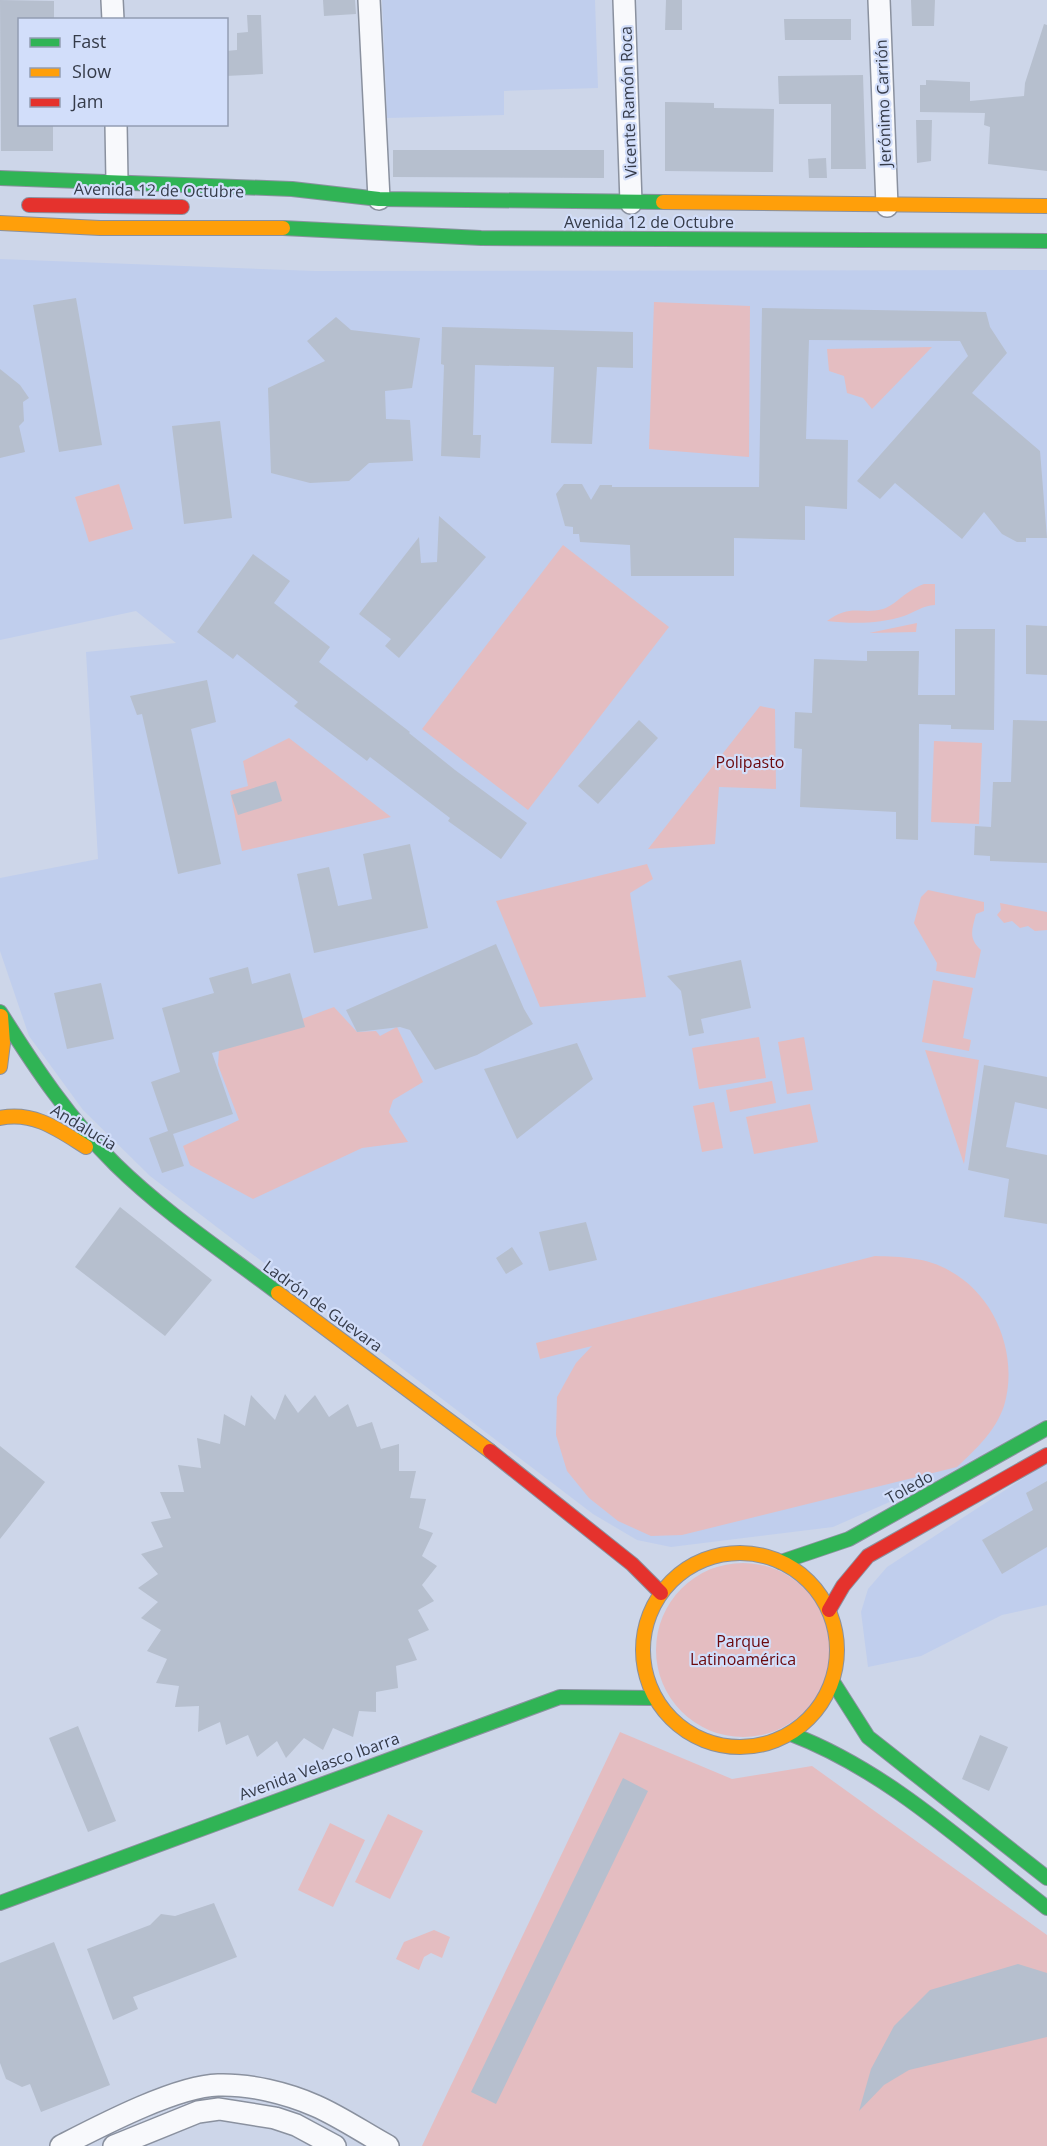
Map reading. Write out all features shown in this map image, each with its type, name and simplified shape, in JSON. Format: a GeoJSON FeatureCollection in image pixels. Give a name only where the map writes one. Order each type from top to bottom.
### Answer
{"type":"FeatureCollection","features":[{"type":"Feature","properties":{"kind":"main road","name":"Avenida 12 de Octubre"},"geometry":{"type":"LineString","coordinates":[[0,178],[117,180],[292,189],[352,198],[627,214],[801,204],[1047,206]]}},
{"type":"Feature","properties":{"kind":"main road","name":"Avenida 12 de Octubre"},"geometry":{"type":"LineString","coordinates":[[0,191],[282,199],[311,206],[352,198]]}},
{"type":"Feature","properties":{"kind":"main road","name":"Avenida 12 de Octubre"},"geometry":{"type":"LineString","coordinates":[[11,204],[192,207]]}},
{"type":"Feature","properties":{"kind":"main road"},"geometry":{"type":"LineString","coordinates":[[758,228],[801,204]]}},
{"type":"Feature","properties":{"kind":"main road"},"geometry":{"type":"LineString","coordinates":[[566,238],[610,229],[627,214]]}},
{"type":"Feature","properties":{"kind":"main road","name":"Avenida 12 de Octubre"},"geometry":{"type":"LineString","coordinates":[[0,223],[100,228],[250,226],[481,238],[566,238],[758,228],[1047,241]]}},
{"type":"Feature","properties":{"kind":"main road","name":"Avenida 12 de Octubre"},"geometry":{"type":"LineString","coordinates":[[0,235],[208,234],[250,226]]}},
{"type":"Feature","properties":{"kind":"main road"},"geometry":{"type":"LineString","coordinates":[[0,1012],[3,1043],[0,1067]]}},
{"type":"Feature","properties":{"kind":"main road","name":"Ladrón de Guevara"},"geometry":{"type":"LineString","coordinates":[[0,1012],[47,1086],[116,1165],[191,1228],[427,1402],[633,1564],[661,1593]]}},
{"type":"Feature","properties":{"kind":"main road","name":"Andalucia"},"geometry":{"type":"LineString","coordinates":[[0,1118],[14,1114],[31,1116],[116,1165]]}},
{"type":"Feature","properties":{"kind":"main road","name":"Toledo"},"geometry":{"type":"LineString","coordinates":[[781,1562],[849,1539],[1047,1428]]}},
{"type":"Feature","properties":{"kind":"main road"},"geometry":{"type":"LineString","coordinates":[[830,1610],[843,1586],[868,1556],[1047,1455]]}},
{"type":"Feature","properties":{"kind":"main road"},"geometry":{"type":"LineString","coordinates":[[728,1553],[755,1554],[781,1562],[801,1574],[817,1590],[830,1610],[837,1634],[838,1650],[833,1682],[815,1714],[791,1734],[762,1746],[731,1747],[701,1739],[675,1722],[655,1698],[645,1672],[642,1645],[648,1617],[661,1593],[679,1573],[702,1560],[728,1553]]}},
{"type":"Feature","properties":{"kind":"main road"},"geometry":{"type":"LineString","coordinates":[[833,1682],[855,1722],[868,1737],[1047,1878]]}},
{"type":"Feature","properties":{"kind":"main road","name":"Avenida Velasco Ibarra"},"geometry":{"type":"LineString","coordinates":[[0,1903],[339,1776],[560,1697],[655,1698]]}},
{"type":"Feature","properties":{"kind":"main road"},"geometry":{"type":"LineString","coordinates":[[791,1734],[830,1749],[874,1774],[1047,1908]]}},
{"type":"Feature","properties":{"kind":"main road"},"geometry":{"type":"LineString","coordinates":[[283,1815],[339,1776]]}},
{"type":"Feature","properties":{"kind":"street"},"geometry":{"type":"LineString","coordinates":[[112,0],[113,18]]}},
{"type":"Feature","properties":{"kind":"street"},"geometry":{"type":"LineString","coordinates":[[369,0],[379,199]]}},
{"type":"Feature","properties":{"kind":"street","name":"Vicente Ramón Roca"},"geometry":{"type":"LineString","coordinates":[[624,0],[627,214]]}},
{"type":"Feature","properties":{"kind":"street","name":"Jerónimo Carrión"},"geometry":{"type":"LineString","coordinates":[[879,0],[887,206]]}},
{"type":"Feature","properties":{"kind":"street"},"geometry":{"type":"LineString","coordinates":[[116,126],[117,180]]}},
{"type":"Feature","properties":{"kind":"street"},"geometry":{"type":"LineString","coordinates":[[61,2146],[106,2123],[192,2088],[219,2085],[286,2096],[315,2106],[388,2146]]}},
{"type":"Feature","properties":{"kind":"street"},"geometry":{"type":"LineString","coordinates":[[106,2123],[122,2144],[198,2112],[219,2109],[275,2118],[323,2145],[345,2121]]}},
{"type":"Feature","properties":{"kind":"shaded area"},"geometry":{"type":"Polygon","coordinates":[[[382,0],[595,0],[598,88],[504,91],[504,115],[387,118],[382,0]]]}},
{"type":"Feature","properties":{"kind":"shaded area"},"geometry":{"type":"Polygon","coordinates":[[[0,259],[315,271],[1047,270],[1047,1419],[928,1485],[833,1527],[671,1547],[637,1540],[593,1514],[150,1176],[83,1110],[29,1036],[0,951],[0,878],[98,859],[86,652],[176,643],[136,611],[0,640],[0,259]]]}},
{"type":"Feature","properties":{"kind":"shaded area"},"geometry":{"type":"Polygon","coordinates":[[[1047,1463],[1047,1605],[1002,1615],[921,1656],[868,1667],[861,1612],[868,1589],[887,1567],[1047,1463]]]}},
{"type":"Feature","properties":{"kind":"green space"},"geometry":{"type":"Polygon","coordinates":[[[654,302],[750,306],[749,457],[649,449],[654,302]]]}},
{"type":"Feature","properties":{"kind":"green space"},"geometry":{"type":"Polygon","coordinates":[[[932,347],[872,409],[863,398],[847,393],[844,376],[829,371],[827,349],[932,347]]]}},
{"type":"Feature","properties":{"kind":"green space"},"geometry":{"type":"Polygon","coordinates":[[[119,484],[133,529],[89,542],[75,497],[119,484]]]}},
{"type":"Feature","properties":{"kind":"green space"},"geometry":{"type":"Polygon","coordinates":[[[563,545],[669,627],[528,810],[422,729],[563,545]]]}},
{"type":"Feature","properties":{"kind":"green space"},"geometry":{"type":"Polygon","coordinates":[[[924,584],[935,584],[935,605],[885,621],[856,623],[827,621],[843,612],[883,609],[924,584]]]}},
{"type":"Feature","properties":{"kind":"green space"},"geometry":{"type":"Polygon","coordinates":[[[917,623],[916,632],[869,633],[917,623]]]}},
{"type":"Feature","properties":{"kind":"green space","name":"Polipasto"},"geometry":{"type":"Polygon","coordinates":[[[760,706],[775,709],[776,789],[719,787],[715,844],[648,849],[760,706]]]}},
{"type":"Feature","properties":{"kind":"green space"},"geometry":{"type":"Polygon","coordinates":[[[289,738],[391,817],[242,851],[230,791],[248,786],[243,761],[289,738]]]}},
{"type":"Feature","properties":{"kind":"green space"},"geometry":{"type":"Polygon","coordinates":[[[934,741],[982,743],[979,824],[931,822],[934,741]]]}},
{"type":"Feature","properties":{"kind":"green space"},"geometry":{"type":"Polygon","coordinates":[[[647,864],[653,879],[630,893],[646,997],[540,1007],[496,901],[647,864]]]}},
{"type":"Feature","properties":{"kind":"green space"},"geometry":{"type":"Polygon","coordinates":[[[928,890],[984,902],[984,911],[976,914],[972,929],[974,942],[981,950],[975,978],[936,971],[937,963],[914,923],[921,897],[928,890]]]}},
{"type":"Feature","properties":{"kind":"green space"},"geometry":{"type":"Polygon","coordinates":[[[1000,903],[1047,912],[1047,930],[1035,931],[1028,926],[1020,928],[1012,921],[1004,923],[997,915],[1001,910],[1000,903]]]}},
{"type":"Feature","properties":{"kind":"green space"},"geometry":{"type":"Polygon","coordinates":[[[933,980],[973,988],[963,1038],[971,1040],[969,1051],[922,1042],[933,980]]]}},
{"type":"Feature","properties":{"kind":"green space"},"geometry":{"type":"Polygon","coordinates":[[[334,1007],[357,1032],[376,1031],[380,1036],[397,1027],[423,1082],[393,1100],[389,1112],[408,1142],[362,1148],[253,1199],[190,1165],[183,1146],[239,1120],[218,1065],[219,1050],[334,1007]]]}},
{"type":"Feature","properties":{"kind":"green space"},"geometry":{"type":"Polygon","coordinates":[[[759,1037],[766,1078],[699,1089],[692,1048],[759,1037]]]}},
{"type":"Feature","properties":{"kind":"green space"},"geometry":{"type":"Polygon","coordinates":[[[804,1037],[813,1090],[787,1094],[778,1042],[804,1037]]]}},
{"type":"Feature","properties":{"kind":"green space"},"geometry":{"type":"Polygon","coordinates":[[[925,1050],[979,1060],[964,1164],[925,1050]]]}},
{"type":"Feature","properties":{"kind":"green space"},"geometry":{"type":"Polygon","coordinates":[[[772,1081],[776,1103],[730,1112],[726,1090],[772,1081]]]}},
{"type":"Feature","properties":{"kind":"green space"},"geometry":{"type":"Polygon","coordinates":[[[714,1102],[723,1148],[702,1152],[693,1106],[714,1102]]]}},
{"type":"Feature","properties":{"kind":"green space"},"geometry":{"type":"Polygon","coordinates":[[[810,1104],[818,1142],[754,1154],[746,1117],[810,1104]]]}},
{"type":"Feature","properties":{"kind":"green space"},"geometry":{"type":"Polygon","coordinates":[[[875,1256],[923,1260],[950,1271],[980,1296],[1000,1329],[1006,1348],[1008,1367],[1008,1387],[1004,1406],[990,1432],[957,1467],[682,1535],[651,1536],[618,1521],[589,1498],[567,1471],[556,1435],[557,1397],[576,1363],[592,1346],[540,1359],[536,1343],[875,1256]]]}},
{"type":"Feature","properties":{"kind":"green space","name":"Parque Latinoamérica"},"geometry":{"type":"Polygon","coordinates":[[[743,1563],[776,1570],[805,1588],[823,1617],[830,1650],[823,1683],[805,1712],[776,1730],[743,1737],[710,1730],[681,1712],[663,1683],[656,1650],[663,1617],[681,1588],[710,1570],[743,1563]]]}},
{"type":"Feature","properties":{"kind":"green space"},"geometry":{"type":"Polygon","coordinates":[[[620,1732],[732,1779],[812,1766],[1047,1935],[1047,2146],[422,2146],[620,1732]]]}},
{"type":"Feature","properties":{"kind":"green space"},"geometry":{"type":"Polygon","coordinates":[[[388,1814],[423,1831],[390,1899],[355,1882],[388,1814]]]}},
{"type":"Feature","properties":{"kind":"green space"},"geometry":{"type":"Polygon","coordinates":[[[330,1823],[365,1840],[333,1907],[298,1890],[330,1823]]]}},
{"type":"Feature","properties":{"kind":"green space"},"geometry":{"type":"Polygon","coordinates":[[[434,1930],[450,1937],[442,1958],[431,1953],[424,1957],[419,1970],[396,1959],[404,1942],[434,1930]]]}},
{"type":"Feature","properties":{"kind":"building"},"geometry":{"type":"Polygon","coordinates":[[[0,0],[54,1],[54,18],[18,18],[18,126],[53,126],[53,151],[1,151],[0,0]]]}},
{"type":"Feature","properties":{"kind":"building"},"geometry":{"type":"Polygon","coordinates":[[[323,0],[355,0],[356,14],[324,16],[323,0]]]}},
{"type":"Feature","properties":{"kind":"building"},"geometry":{"type":"Polygon","coordinates":[[[666,0],[682,0],[682,30],[665,30],[666,0]]]}},
{"type":"Feature","properties":{"kind":"building"},"geometry":{"type":"Polygon","coordinates":[[[911,0],[935,0],[934,26],[912,26],[911,0]]]}},
{"type":"Feature","properties":{"kind":"building"},"geometry":{"type":"Polygon","coordinates":[[[247,15],[261,15],[263,74],[228,76],[228,51],[237,50],[237,33],[248,32],[247,15]]]}},
{"type":"Feature","properties":{"kind":"building"},"geometry":{"type":"Polygon","coordinates":[[[784,19],[851,19],[851,40],[785,40],[784,19]]]}},
{"type":"Feature","properties":{"kind":"building"},"geometry":{"type":"Polygon","coordinates":[[[1044,24],[1047,25],[1047,171],[988,164],[990,127],[984,125],[985,113],[920,112],[920,85],[926,85],[926,80],[970,82],[970,101],[1024,96],[1025,83],[1044,24]]]}},
{"type":"Feature","properties":{"kind":"building"},"geometry":{"type":"Polygon","coordinates":[[[863,75],[866,169],[831,169],[831,104],[779,104],[778,76],[863,75]]]}},
{"type":"Feature","properties":{"kind":"building"},"geometry":{"type":"Polygon","coordinates":[[[665,102],[714,103],[714,108],[774,109],[773,172],[665,171],[665,102]]]}},
{"type":"Feature","properties":{"kind":"building"},"geometry":{"type":"Polygon","coordinates":[[[916,120],[932,120],[931,161],[917,163],[916,120]]]}},
{"type":"Feature","properties":{"kind":"building"},"geometry":{"type":"Polygon","coordinates":[[[393,150],[604,150],[604,178],[393,177],[393,150]]]}},
{"type":"Feature","properties":{"kind":"building"},"geometry":{"type":"Polygon","coordinates":[[[826,158],[827,178],[809,178],[808,159],[826,158]]]}},
{"type":"Feature","properties":{"kind":"building"},"geometry":{"type":"Polygon","coordinates":[[[76,298],[102,445],[59,452],[33,305],[76,298]]]}},
{"type":"Feature","properties":{"kind":"building"},"geometry":{"type":"Polygon","coordinates":[[[762,308],[986,312],[990,327],[1007,353],[972,393],[1040,451],[1047,538],[1026,538],[1026,542],[1017,542],[1002,534],[984,512],[962,539],[895,483],[880,499],[857,481],[968,356],[960,341],[809,340],[806,439],[848,440],[847,509],[805,506],[805,540],[734,538],[734,576],[631,576],[630,545],[580,542],[579,534],[573,534],[573,527],[565,526],[556,494],[564,484],[582,484],[591,500],[600,485],[612,485],[612,487],[759,487],[762,308]]]}},
{"type":"Feature","properties":{"kind":"building"},"geometry":{"type":"Polygon","coordinates":[[[336,317],[351,330],[420,338],[412,388],[385,391],[386,419],[410,420],[413,461],[369,463],[349,481],[310,483],[271,473],[268,388],[325,361],[307,341],[336,317]]]}},
{"type":"Feature","properties":{"kind":"building"},"geometry":{"type":"Polygon","coordinates":[[[442,327],[633,332],[633,368],[597,367],[592,444],[551,443],[554,367],[475,365],[473,435],[481,435],[480,458],[441,456],[444,365],[441,364],[442,327]]]}},
{"type":"Feature","properties":{"kind":"building"},"geometry":{"type":"Polygon","coordinates":[[[0,369],[20,385],[29,398],[23,402],[24,421],[19,426],[25,452],[0,458],[0,369]]]}},
{"type":"Feature","properties":{"kind":"building"},"geometry":{"type":"Polygon","coordinates":[[[220,421],[232,518],[184,524],[172,426],[220,421]]]}},
{"type":"Feature","properties":{"kind":"building"},"geometry":{"type":"Polygon","coordinates":[[[439,516],[486,557],[399,658],[385,646],[391,639],[359,614],[419,537],[421,563],[437,562],[439,516]]]}},
{"type":"Feature","properties":{"kind":"building"},"geometry":{"type":"Polygon","coordinates":[[[253,554],[290,581],[274,603],[330,647],[319,662],[455,770],[527,823],[501,859],[448,821],[450,818],[370,757],[367,761],[294,706],[298,702],[237,654],[233,659],[197,632],[253,554]]]}},
{"type":"Feature","properties":{"kind":"building"},"geometry":{"type":"Polygon","coordinates":[[[1026,625],[1047,626],[1047,675],[1026,674],[1026,625]]]}},
{"type":"Feature","properties":{"kind":"building"},"geometry":{"type":"Polygon","coordinates":[[[955,629],[995,629],[994,730],[951,729],[951,725],[919,724],[918,840],[896,839],[896,812],[800,807],[802,749],[794,748],[795,712],[812,713],[814,659],[867,661],[867,651],[919,651],[918,695],[955,695],[955,629]]]}},
{"type":"Feature","properties":{"kind":"building"},"geometry":{"type":"Polygon","coordinates":[[[207,680],[216,722],[191,729],[221,864],[178,874],[142,714],[137,715],[130,696],[207,680]]]}},
{"type":"Feature","properties":{"kind":"building"},"geometry":{"type":"Polygon","coordinates":[[[639,720],[658,738],[598,804],[578,786],[639,720]]]}},
{"type":"Feature","properties":{"kind":"building"},"geometry":{"type":"Polygon","coordinates":[[[1013,720],[1047,721],[1047,863],[990,861],[990,856],[974,855],[975,826],[991,827],[993,782],[1011,782],[1013,720]]]}},
{"type":"Feature","properties":{"kind":"building"},"geometry":{"type":"Polygon","coordinates":[[[276,781],[282,801],[238,815],[231,795],[276,781]]]}},
{"type":"Feature","properties":{"kind":"building"},"geometry":{"type":"Polygon","coordinates":[[[410,844],[428,928],[314,953],[297,874],[329,867],[338,906],[372,899],[363,854],[410,844]]]}},
{"type":"Feature","properties":{"kind":"building"},"geometry":{"type":"Polygon","coordinates":[[[496,944],[524,1009],[533,1024],[477,1055],[435,1070],[410,1030],[400,1027],[357,1032],[346,1010],[496,944]]]}},
{"type":"Feature","properties":{"kind":"building"},"geometry":{"type":"Polygon","coordinates":[[[741,960],[751,1008],[701,1019],[704,1033],[689,1036],[681,991],[667,976],[741,960]]]}},
{"type":"Feature","properties":{"kind":"building"},"geometry":{"type":"Polygon","coordinates":[[[248,967],[252,984],[290,973],[305,1027],[212,1053],[233,1114],[173,1134],[184,1166],[162,1173],[149,1138],[168,1131],[151,1082],[180,1072],[162,1008],[214,993],[209,978],[248,967]]]}},
{"type":"Feature","properties":{"kind":"building"},"geometry":{"type":"Polygon","coordinates":[[[101,983],[114,1039],[67,1049],[54,993],[101,983]]]}},
{"type":"Feature","properties":{"kind":"building"},"geometry":{"type":"Polygon","coordinates":[[[577,1043],[593,1079],[517,1139],[484,1069],[577,1043]]]}},
{"type":"Feature","properties":{"kind":"building"},"geometry":{"type":"Polygon","coordinates":[[[984,1065],[1047,1077],[1047,1109],[1015,1102],[1006,1147],[1047,1155],[1047,1224],[1004,1217],[1009,1179],[968,1170],[984,1065]]]}},
{"type":"Feature","properties":{"kind":"building"},"geometry":{"type":"Polygon","coordinates":[[[120,1207],[212,1280],[165,1336],[75,1267],[120,1207]]]}},
{"type":"Feature","properties":{"kind":"building"},"geometry":{"type":"Polygon","coordinates":[[[586,1222],[597,1260],[549,1271],[539,1232],[586,1222]]]}},
{"type":"Feature","properties":{"kind":"building"},"geometry":{"type":"Polygon","coordinates":[[[512,1247],[523,1264],[506,1274],[496,1258],[512,1247]]]}},
{"type":"Feature","properties":{"kind":"building"},"geometry":{"type":"Polygon","coordinates":[[[285,1394],[298,1413],[315,1395],[329,1417],[348,1404],[357,1427],[372,1422],[381,1449],[399,1444],[399,1471],[416,1471],[410,1498],[426,1499],[419,1528],[433,1533],[422,1556],[437,1566],[422,1585],[434,1601],[418,1610],[429,1630],[408,1639],[417,1660],[396,1666],[398,1688],[376,1692],[376,1712],[359,1711],[353,1737],[333,1728],[323,1750],[304,1738],[286,1758],[277,1741],[257,1757],[248,1735],[226,1745],[220,1722],[198,1732],[199,1706],[175,1707],[179,1686],[156,1683],[167,1659],[147,1651],[161,1630],[141,1618],[158,1602],[138,1588],[158,1574],[141,1554],[163,1547],[151,1522],[171,1518],[160,1492],[184,1492],[178,1465],[201,1468],[197,1438],[220,1444],[224,1414],[245,1426],[251,1395],[275,1420],[285,1394]]]}},
{"type":"Feature","properties":{"kind":"building"},"geometry":{"type":"Polygon","coordinates":[[[0,1446],[45,1482],[0,1539],[0,1446]]]}},
{"type":"Feature","properties":{"kind":"building"},"geometry":{"type":"Polygon","coordinates":[[[1047,1481],[1047,1547],[1002,1574],[982,1540],[1033,1510],[1026,1493],[1047,1481]]]}},
{"type":"Feature","properties":{"kind":"building"},"geometry":{"type":"Polygon","coordinates":[[[78,1726],[116,1821],[88,1832],[49,1738],[78,1726]]]}},
{"type":"Feature","properties":{"kind":"building"},"geometry":{"type":"Polygon","coordinates":[[[980,1735],[1008,1747],[989,1791],[962,1779],[980,1735]]]}},
{"type":"Feature","properties":{"kind":"building"},"geometry":{"type":"Polygon","coordinates":[[[623,1778],[648,1791],[496,2104],[471,2092],[623,1778]]]}},
{"type":"Feature","properties":{"kind":"building"},"geometry":{"type":"Polygon","coordinates":[[[214,1903],[237,1957],[133,1997],[138,2009],[113,2020],[87,1949],[150,1925],[161,1914],[175,1916],[214,1903]]]}},
{"type":"Feature","properties":{"kind":"building"},"geometry":{"type":"Polygon","coordinates":[[[54,1942],[110,2085],[41,2112],[30,2084],[22,2087],[6,2079],[0,2063],[0,1963],[54,1942]]]}},
{"type":"Feature","properties":{"kind":"building"},"geometry":{"type":"Polygon","coordinates":[[[1018,1964],[1047,1973],[1047,2037],[909,2070],[884,2085],[859,2111],[871,2069],[894,2026],[930,1990],[1018,1964]]]}},
{"type":"Feature","properties":{"kind":"traffic: fast"},"geometry":{"type":"LineString","coordinates":[[0,178],[292,189],[379,199],[663,202]]}},
{"type":"Feature","properties":{"kind":"traffic: fast"},"geometry":{"type":"LineString","coordinates":[[283,228],[481,238],[1047,241]]}},
{"type":"Feature","properties":{"kind":"traffic: fast"},"geometry":{"type":"LineString","coordinates":[[0,1012],[54,1092],[99,1148],[135,1183],[175,1216],[278,1293]]}},
{"type":"Feature","properties":{"kind":"traffic: fast"},"geometry":{"type":"LineString","coordinates":[[781,1562],[849,1539],[1047,1428]]}},
{"type":"Feature","properties":{"kind":"traffic: fast"},"geometry":{"type":"LineString","coordinates":[[833,1682],[868,1737],[1047,1878]]}},
{"type":"Feature","properties":{"kind":"traffic: fast"},"geometry":{"type":"LineString","coordinates":[[0,1903],[560,1697],[655,1698]]}},
{"type":"Feature","properties":{"kind":"traffic: fast"},"geometry":{"type":"LineString","coordinates":[[791,1734],[861,1768],[893,1789],[925,1811],[1047,1908]]}},
{"type":"Feature","properties":{"kind":"traffic: slow"},"geometry":{"type":"LineString","coordinates":[[663,202],[1047,206]]}},
{"type":"Feature","properties":{"kind":"traffic: slow"},"geometry":{"type":"LineString","coordinates":[[0,223],[100,228],[283,228]]}},
{"type":"Feature","properties":{"kind":"traffic: slow"},"geometry":{"type":"LineString","coordinates":[[0,1067],[3,1043],[1,1016]]}},
{"type":"Feature","properties":{"kind":"traffic: slow"},"geometry":{"type":"LineString","coordinates":[[0,1118],[24,1117],[35,1120],[56,1129],[86,1147]]}},
{"type":"Feature","properties":{"kind":"traffic: slow"},"geometry":{"type":"LineString","coordinates":[[278,1293],[490,1451]]}},
{"type":"Feature","properties":{"kind":"traffic: slow"},"geometry":{"type":"LineString","coordinates":[[730,1553],[750,1553],[786,1564],[809,1581],[821,1596],[830,1613],[837,1640],[837,1650],[837,1660],[830,1687],[821,1704],[809,1719],[794,1731],[777,1740],[750,1747],[730,1747],[694,1736],[665,1712],[654,1696],[647,1678],[643,1660],[643,1640],[654,1604],[678,1575],[694,1564],[712,1557],[730,1553]]}},
{"type":"Feature","properties":{"kind":"traffic: jam"},"geometry":{"type":"LineString","coordinates":[[29,205],[182,207]]}},
{"type":"Feature","properties":{"kind":"traffic: jam"},"geometry":{"type":"LineString","coordinates":[[490,1451],[632,1564],[661,1593]]}},
{"type":"Feature","properties":{"kind":"traffic: jam"},"geometry":{"type":"LineString","coordinates":[[829,1610],[843,1586],[868,1556],[1047,1455]]}}]}
